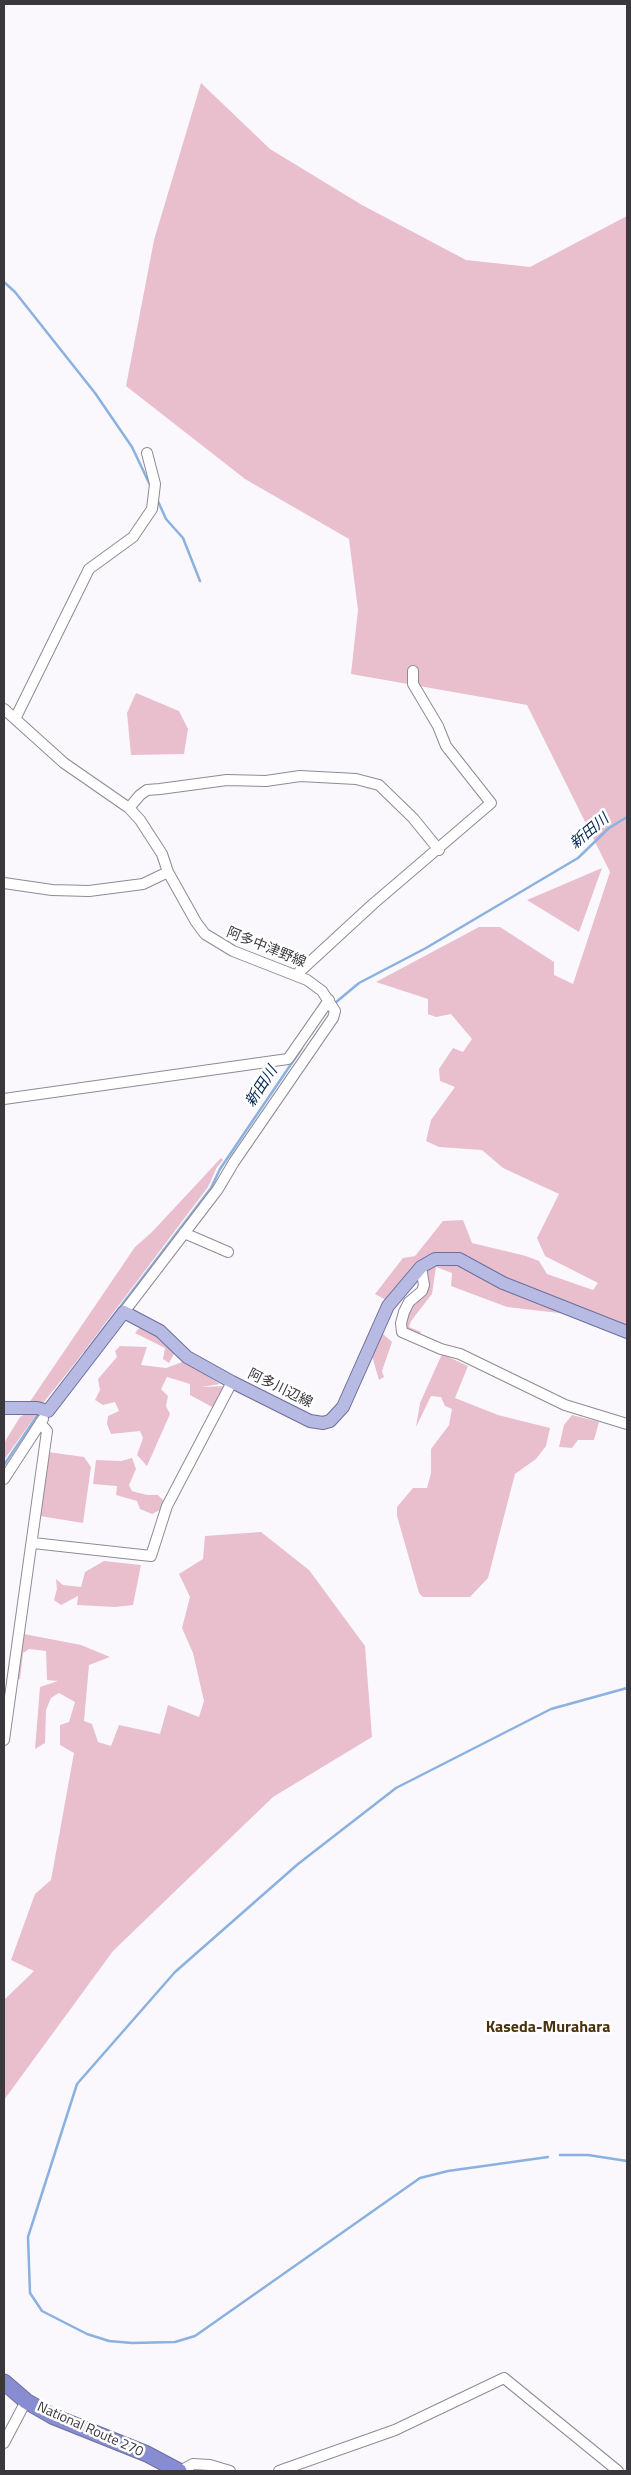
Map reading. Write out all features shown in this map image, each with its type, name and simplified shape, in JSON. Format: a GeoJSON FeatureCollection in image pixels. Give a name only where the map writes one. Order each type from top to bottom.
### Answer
{"type":"FeatureCollection","features":[{"type":"Feature","properties":{"kind":"highway","name":"National Route 270"},"geometry":{"type":"LineString","coordinates":[[4,2382],[26,2401],[52,2416],[147,2454],[180,2471]]}},
{"type":"Feature","properties":{"kind":"main road"},"geometry":{"type":"LineString","coordinates":[[421,1267],[435,1259],[459,1259],[502,1283],[627,1332]]}},
{"type":"Feature","properties":{"kind":"main road","name":"阿多川辺線"},"geometry":{"type":"LineString","coordinates":[[124,1312],[160,1331],[187,1357],[310,1421],[323,1423],[330,1421],[343,1407],[388,1306],[421,1267]]}},
{"type":"Feature","properties":{"kind":"main road"},"geometry":{"type":"LineString","coordinates":[[4,1408],[44,1410],[124,1312]]}},
{"type":"Feature","properties":{"kind":"street"},"geometry":{"type":"LineString","coordinates":[[15,719],[89,569],[133,537],[152,509],[156,484],[147,453]]}},
{"type":"Feature","properties":{"kind":"street"},"geometry":{"type":"LineString","coordinates":[[297,974],[373,904],[439,850],[491,803],[446,746],[438,726],[413,684],[413,671]]}},
{"type":"Feature","properties":{"kind":"street","name":"阿多中津野線"},"geometry":{"type":"LineString","coordinates":[[4,709],[64,763],[129,808],[154,839],[168,872],[196,922],[214,941],[233,951],[297,974],[322,991],[331,1004]]}},
{"type":"Feature","properties":{"kind":"street"},"geometry":{"type":"LineString","coordinates":[[129,808],[147,790],[227,780],[266,781],[300,776],[356,779],[379,785],[413,818],[439,850]]}},
{"type":"Feature","properties":{"kind":"street"},"geometry":{"type":"LineString","coordinates":[[4,884],[52,890],[98,891],[142,884],[168,872]]}},
{"type":"Feature","properties":{"kind":"street"},"geometry":{"type":"LineString","coordinates":[[4,1099],[288,1059],[331,1004]]}},
{"type":"Feature","properties":{"kind":"street"},"geometry":{"type":"LineString","coordinates":[[124,1312],[218,1189],[234,1162],[333,1018],[331,1004]]}},
{"type":"Feature","properties":{"kind":"street"},"geometry":{"type":"LineString","coordinates":[[184,1232],[228,1252]]}},
{"type":"Feature","properties":{"kind":"street"},"geometry":{"type":"LineString","coordinates":[[421,1267],[424,1285],[422,1291],[409,1302],[404,1312],[401,1323],[402,1332],[510,1377],[565,1405],[627,1424]]}},
{"type":"Feature","properties":{"kind":"street"},"geometry":{"type":"LineString","coordinates":[[33,1543],[151,1556],[167,1506],[232,1382]]}},
{"type":"Feature","properties":{"kind":"street"},"geometry":{"type":"LineString","coordinates":[[4,1479],[40,1423],[44,1410]]}},
{"type":"Feature","properties":{"kind":"street"},"geometry":{"type":"LineString","coordinates":[[4,1740],[33,1543],[47,1431],[40,1423]]}},
{"type":"Feature","properties":{"kind":"street"},"geometry":{"type":"LineString","coordinates":[[279,2471],[395,2430],[504,2378],[618,2471]]}},
{"type":"Feature","properties":{"kind":"street"},"geometry":{"type":"LineString","coordinates":[[4,2443],[26,2401]]}},
{"type":"Feature","properties":{"kind":"street"},"geometry":{"type":"LineString","coordinates":[[180,2471],[193,2464],[210,2465],[230,2471]]}},
{"type":"Feature","properties":{"kind":"shaded area"},"geometry":{"type":"Polygon","coordinates":[[[201,83],[270,149],[362,205],[466,260],[530,267],[627,216],[627,1326],[559,1313],[507,1307],[451,1286],[452,1273],[436,1267],[432,1294],[411,1321],[409,1327],[421,1332],[419,1336],[405,1329],[405,1324],[411,1308],[428,1287],[426,1269],[386,1300],[375,1294],[403,1258],[415,1256],[443,1221],[463,1220],[472,1243],[539,1261],[547,1274],[593,1290],[598,1283],[545,1256],[537,1238],[559,1194],[503,1168],[482,1150],[439,1147],[426,1141],[431,1120],[455,1087],[440,1081],[439,1069],[453,1048],[463,1052],[472,1039],[451,1014],[436,1017],[428,1014],[428,999],[376,982],[479,927],[500,927],[554,962],[554,975],[573,984],[610,872],[527,705],[351,674],[358,610],[349,539],[245,479],[126,386],[154,240],[201,83]]]}},
{"type":"Feature","properties":{"kind":"shaded area"},"geometry":{"type":"Polygon","coordinates":[[[136,693],[179,711],[188,729],[184,754],[131,755],[127,713],[136,693]]]}},
{"type":"Feature","properties":{"kind":"shaded area"},"geometry":{"type":"Polygon","coordinates":[[[602,868],[579,932],[527,900],[602,868]]]}},
{"type":"Feature","properties":{"kind":"shaded area"},"geometry":{"type":"Polygon","coordinates":[[[221,1158],[223,1160],[217,1167],[208,1187],[76,1362],[43,1403],[29,1403],[135,1247],[152,1232],[221,1158]]]}},
{"type":"Feature","properties":{"kind":"shaded area"},"geometry":{"type":"Polygon","coordinates":[[[142,1325],[159,1334],[175,1352],[169,1363],[163,1359],[165,1348],[135,1333],[142,1325]]]}},
{"type":"Feature","properties":{"kind":"shaded area"},"geometry":{"type":"Polygon","coordinates":[[[381,1332],[392,1342],[382,1371],[384,1377],[379,1380],[372,1356],[381,1332]]]}},
{"type":"Feature","properties":{"kind":"shaded area"},"geometry":{"type":"Polygon","coordinates":[[[120,1346],[147,1347],[141,1365],[166,1368],[185,1361],[220,1384],[201,1387],[226,1386],[214,1408],[190,1395],[190,1384],[167,1377],[161,1389],[168,1396],[166,1406],[170,1414],[147,1466],[137,1455],[143,1438],[140,1431],[111,1434],[107,1424],[108,1416],[119,1411],[115,1402],[103,1405],[95,1400],[100,1390],[98,1379],[117,1357],[115,1351],[120,1346]]]}},
{"type":"Feature","properties":{"kind":"shaded area"},"geometry":{"type":"Polygon","coordinates":[[[442,1354],[468,1366],[455,1398],[498,1415],[550,1428],[546,1446],[536,1459],[515,1474],[488,1578],[470,1597],[423,1597],[419,1593],[397,1516],[397,1507],[413,1488],[427,1488],[431,1473],[431,1449],[449,1425],[452,1409],[445,1406],[441,1397],[431,1396],[416,1427],[420,1403],[442,1354]]]}},
{"type":"Feature","properties":{"kind":"shaded area"},"geometry":{"type":"Polygon","coordinates":[[[27,1413],[36,1415],[4,1460],[4,1443],[20,1417],[27,1413]]]}},
{"type":"Feature","properties":{"kind":"shaded area"},"geometry":{"type":"Polygon","coordinates":[[[572,1415],[599,1422],[594,1440],[578,1440],[572,1448],[559,1447],[564,1425],[572,1415]]]}},
{"type":"Feature","properties":{"kind":"shaded area"},"geometry":{"type":"Polygon","coordinates":[[[48,1452],[84,1457],[91,1467],[83,1523],[40,1516],[48,1452]]]}},
{"type":"Feature","properties":{"kind":"shaded area"},"geometry":{"type":"Polygon","coordinates":[[[132,1458],[136,1469],[129,1485],[132,1491],[147,1495],[158,1495],[165,1502],[162,1509],[152,1514],[140,1509],[137,1501],[116,1495],[117,1486],[93,1484],[96,1460],[121,1461],[132,1458]]]}},
{"type":"Feature","properties":{"kind":"shaded area"},"geometry":{"type":"Polygon","coordinates":[[[261,1532],[309,1570],[365,1646],[372,1737],[273,1797],[113,1951],[4,2100],[4,2000],[34,1971],[11,1960],[35,1894],[51,1880],[74,1753],[60,1745],[60,1725],[69,1722],[75,1702],[59,1693],[51,1698],[46,1710],[45,1743],[35,1749],[40,1687],[58,1681],[47,1680],[46,1651],[29,1649],[23,1653],[20,1679],[16,1680],[24,1634],[81,1645],[110,1657],[89,1665],[84,1721],[92,1724],[98,1742],[111,1746],[119,1725],[160,1734],[168,1705],[199,1717],[204,1701],[193,1653],[182,1628],[190,1597],[179,1574],[203,1559],[205,1536],[261,1532]]]}},
{"type":"Feature","properties":{"kind":"shaded area"},"geometry":{"type":"Polygon","coordinates":[[[104,1561],[141,1565],[133,1605],[115,1607],[77,1605],[78,1596],[61,1605],[54,1600],[57,1589],[56,1579],[63,1585],[81,1587],[85,1572],[104,1561]]]}},
{"type":"Feature","properties":{"kind":"waterway"},"geometry":{"type":"LineString","coordinates":[[4,282],[15,292],[95,393],[132,447],[151,487]]}},
{"type":"Feature","properties":{"kind":"waterway"},"geometry":{"type":"LineString","coordinates":[[157,499],[166,519],[183,538],[200,581]]}},
{"type":"Feature","properties":{"kind":"waterway","name":"新田川"},"geometry":{"type":"LineString","coordinates":[[335,1003],[359,983],[426,948],[578,858],[609,828],[627,817]]}},
{"type":"Feature","properties":{"kind":"waterway","name":"新田川"},"geometry":{"type":"LineString","coordinates":[[85,1353],[211,1188],[220,1169],[302,1048]]}},
{"type":"Feature","properties":{"kind":"waterway","name":"新田川"},"geometry":{"type":"LineString","coordinates":[[4,1465],[39,1413]]}},
{"type":"Feature","properties":{"kind":"waterway"},"geometry":{"type":"LineString","coordinates":[[548,2157],[448,2171],[420,2178],[195,2336],[175,2342],[132,2343],[109,2341],[87,2334],[42,2311],[30,2293],[28,2237],[77,2084],[175,1972],[298,1864],[396,1788],[551,1709],[627,1688]]}},
{"type":"Feature","properties":{"kind":"waterway"},"geometry":{"type":"LineString","coordinates":[[560,2155],[588,2155],[627,2161]]}},
{"type":"Feature","properties":{"kind":"district","name":"Kaseda-Murahara"},"geometry":{"type":"Point","coordinates":[548,2028]}}]}
